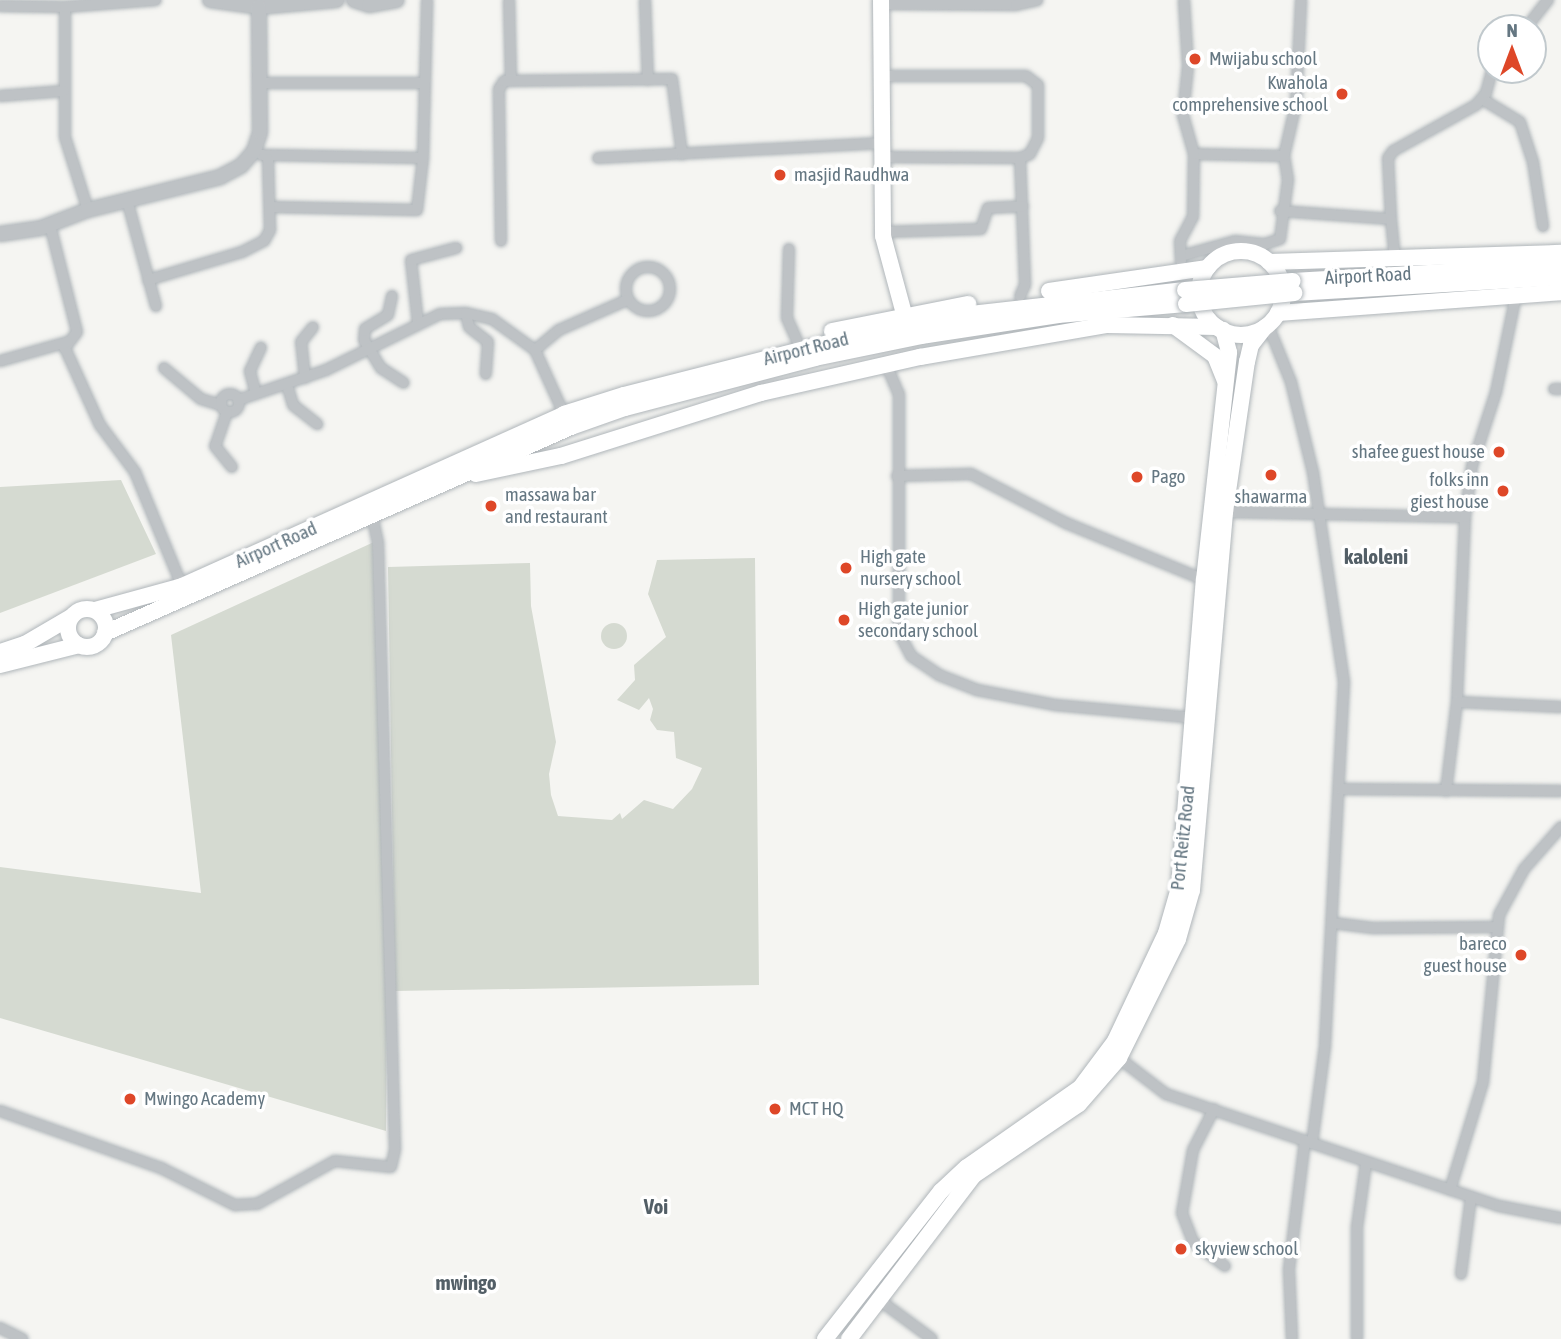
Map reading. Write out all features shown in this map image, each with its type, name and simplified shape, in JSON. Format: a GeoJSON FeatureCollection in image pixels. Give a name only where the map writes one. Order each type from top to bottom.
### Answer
{"type":"FeatureCollection","features":[{"type":"Feature","properties":{"kind":"main road"},"geometry":{"type":"LineString","coordinates":[[881,2],[883,232],[914,325]]}},
{"type":"Feature","properties":{"kind":"main road"},"geometry":{"type":"LineString","coordinates":[[1220,329],[1200,303],[1201,281],[1207,268],[1218,258],[1239,251],[1269,262],[1561,253]]}},
{"type":"Feature","properties":{"kind":"main road"},"geometry":{"type":"LineString","coordinates":[[849,1339],[973,1176],[1079,1104],[1119,1058],[1178,939],[1192,890],[1225,512],[1247,362],[1251,345],[1270,322],[1283,286],[1269,262]]}},
{"type":"Feature","properties":{"kind":"main road","name":"Airport Road"},"geometry":{"type":"LineString","coordinates":[[95,610],[182,586],[565,414],[763,360],[914,325],[1092,297],[1561,265]]}},
{"type":"Feature","properties":{"kind":"main road"},"geometry":{"type":"LineString","coordinates":[[763,360],[797,341],[914,325],[1020,296],[1182,274],[1207,268]]}},
{"type":"Feature","properties":{"kind":"main road","name":"Airport Road"},"geometry":{"type":"LineString","coordinates":[[105,634],[570,427],[625,408],[815,358],[914,325],[1058,315],[1294,293],[1561,277]]}},
{"type":"Feature","properties":{"kind":"main road"},"geometry":{"type":"LineString","coordinates":[[455,477],[507,471],[761,393],[886,364],[1074,328],[1170,323],[1240,334],[1270,322],[1561,292]]}},
{"type":"Feature","properties":{"kind":"main road"},"geometry":{"type":"LineString","coordinates":[[1170,323],[1215,356],[1225,383]]}},
{"type":"Feature","properties":{"kind":"main road","name":"Port Reitz Road"},"geometry":{"type":"LineString","coordinates":[[825,1339],[942,1191],[967,1167],[1080,1088],[1115,1041],[1166,933],[1179,888],[1195,718],[1204,580],[1229,352],[1220,329]]}},
{"type":"Feature","properties":{"kind":"main road"},"geometry":{"type":"LineString","coordinates":[[0,652],[25,644],[84,609],[95,610],[103,618],[105,634],[95,645],[79,645],[0,665]]}},
{"type":"Feature","properties":{"kind":"main road"},"geometry":{"type":"LineString","coordinates":[[71,617],[68,633],[79,645]]}},
{"type":"Feature","properties":{"kind":"street"},"geometry":{"type":"LineString","coordinates":[[0,6],[65,7],[92,1],[156,0]]}},
{"type":"Feature","properties":{"kind":"street"},"geometry":{"type":"LineString","coordinates":[[210,0],[259,7],[337,0]]}},
{"type":"Feature","properties":{"kind":"street"},"geometry":{"type":"LineString","coordinates":[[354,0],[369,5],[397,0]]}},
{"type":"Feature","properties":{"kind":"street"},"geometry":{"type":"LineString","coordinates":[[270,207],[414,211],[423,159],[427,0]]}},
{"type":"Feature","properties":{"kind":"street"},"geometry":{"type":"LineString","coordinates":[[509,0],[511,81]]}},
{"type":"Feature","properties":{"kind":"street"},"geometry":{"type":"LineString","coordinates":[[645,0],[648,80]]}},
{"type":"Feature","properties":{"kind":"street"},"geometry":{"type":"LineString","coordinates":[[881,2],[1016,5],[1037,0]]}},
{"type":"Feature","properties":{"kind":"street"},"geometry":{"type":"LineString","coordinates":[[1182,274],[1180,241],[1193,217],[1194,153],[1183,115],[1188,66],[1184,0]]}},
{"type":"Feature","properties":{"kind":"street"},"geometry":{"type":"LineString","coordinates":[[1181,256],[1235,241],[1265,244],[1280,239],[1280,211],[1288,180],[1284,156],[1296,104],[1301,0]]}},
{"type":"Feature","properties":{"kind":"street"},"geometry":{"type":"LineString","coordinates":[[1537,14],[1548,0]]}},
{"type":"Feature","properties":{"kind":"street"},"geometry":{"type":"LineString","coordinates":[[65,7],[65,137],[88,210]]}},
{"type":"Feature","properties":{"kind":"street"},"geometry":{"type":"LineString","coordinates":[[0,234],[50,225],[88,210],[220,177],[240,166],[254,151],[260,132],[259,7]]}},
{"type":"Feature","properties":{"kind":"street"},"geometry":{"type":"LineString","coordinates":[[598,158],[682,154],[790,144],[1020,158],[1030,153],[1038,138],[1038,85],[1034,79],[882,76]]}},
{"type":"Feature","properties":{"kind":"street"},"geometry":{"type":"LineString","coordinates":[[501,241],[500,83],[674,80],[682,154]]}},
{"type":"Feature","properties":{"kind":"street"},"geometry":{"type":"LineString","coordinates":[[261,83],[423,83]]}},
{"type":"Feature","properties":{"kind":"street"},"geometry":{"type":"LineString","coordinates":[[1395,260],[1385,166],[1393,151],[1449,123],[1482,99],[1487,84]]}},
{"type":"Feature","properties":{"kind":"street"},"geometry":{"type":"LineString","coordinates":[[0,96],[64,91]]}},
{"type":"Feature","properties":{"kind":"street"},"geometry":{"type":"LineString","coordinates":[[1482,99],[1520,122],[1532,162],[1543,226]]}},
{"type":"Feature","properties":{"kind":"street"},"geometry":{"type":"LineString","coordinates":[[254,151],[268,159],[423,159]]}},
{"type":"Feature","properties":{"kind":"street"},"geometry":{"type":"LineString","coordinates":[[1194,153],[1284,156]]}},
{"type":"Feature","properties":{"kind":"street"},"geometry":{"type":"LineString","coordinates":[[1020,158],[1025,285],[1020,296]]}},
{"type":"Feature","properties":{"kind":"street"},"geometry":{"type":"LineString","coordinates":[[149,280],[261,244],[269,235],[268,159]]}},
{"type":"Feature","properties":{"kind":"street"},"geometry":{"type":"LineString","coordinates":[[127,200],[156,306]]}},
{"type":"Feature","properties":{"kind":"street"},"geometry":{"type":"LineString","coordinates":[[883,232],[981,229],[988,208],[1023,206]]}},
{"type":"Feature","properties":{"kind":"street"},"geometry":{"type":"LineString","coordinates":[[1280,211],[1391,219]]}},
{"type":"Feature","properties":{"kind":"street"},"geometry":{"type":"LineString","coordinates":[[50,225],[77,332],[65,348],[94,415],[135,472],[182,586]]}},
{"type":"Feature","properties":{"kind":"street"},"geometry":{"type":"LineString","coordinates":[[418,323],[411,260],[456,248]]}},
{"type":"Feature","properties":{"kind":"street"},"geometry":{"type":"LineString","coordinates":[[789,249],[787,317],[797,341]]}},
{"type":"Feature","properties":{"kind":"street"},"geometry":{"type":"LineString","coordinates":[[654,267],[670,282],[670,296],[656,310],[642,311],[627,300],[626,284],[640,268],[654,267]]}},
{"type":"Feature","properties":{"kind":"street"},"geometry":{"type":"LineString","coordinates":[[1446,791],[1457,702],[1465,517],[1472,466],[1496,392],[1516,295]]}},
{"type":"Feature","properties":{"kind":"street"},"geometry":{"type":"LineString","coordinates":[[392,296],[393,305],[385,321],[365,330],[367,350],[404,383]]}},
{"type":"Feature","properties":{"kind":"street"},"geometry":{"type":"LineString","coordinates":[[535,350],[565,326],[627,300]]}},
{"type":"Feature","properties":{"kind":"street"},"geometry":{"type":"LineString","coordinates":[[466,313],[469,327],[488,342],[486,374]]}},
{"type":"Feature","properties":{"kind":"street"},"geometry":{"type":"LineString","coordinates":[[232,467],[215,446],[227,395],[238,400],[287,385],[440,314],[466,313],[503,324],[535,350],[565,414]]}},
{"type":"Feature","properties":{"kind":"street"},"geometry":{"type":"LineString","coordinates":[[1270,322],[1293,391],[1319,511],[1344,682],[1341,789],[1325,1046],[1289,1269],[1293,1339]]}},
{"type":"Feature","properties":{"kind":"street"},"geometry":{"type":"LineString","coordinates":[[305,378],[301,342],[313,327]]}},
{"type":"Feature","properties":{"kind":"street"},"geometry":{"type":"LineString","coordinates":[[0,361],[67,342]]}},
{"type":"Feature","properties":{"kind":"street"},"geometry":{"type":"LineString","coordinates":[[256,394],[250,371],[261,347]]}},
{"type":"Feature","properties":{"kind":"street"},"geometry":{"type":"LineString","coordinates":[[886,364],[899,394],[899,633],[911,656],[939,675],[977,690],[1055,705],[1195,718]]}},
{"type":"Feature","properties":{"kind":"street"},"geometry":{"type":"LineString","coordinates":[[164,368],[201,399],[224,409]]}},
{"type":"Feature","properties":{"kind":"street"},"geometry":{"type":"LineString","coordinates":[[287,385],[293,405],[317,424]]}},
{"type":"Feature","properties":{"kind":"street"},"geometry":{"type":"LineString","coordinates":[[897,476],[971,474],[1066,523],[1204,580]]}},
{"type":"Feature","properties":{"kind":"street"},"geometry":{"type":"LineString","coordinates":[[1225,512],[1319,511],[1465,517]]}},
{"type":"Feature","properties":{"kind":"street"},"geometry":{"type":"LineString","coordinates":[[0,1111],[161,1168],[235,1205],[257,1204],[335,1161],[391,1167],[395,1135],[378,556],[372,514]]}},
{"type":"Feature","properties":{"kind":"street"},"geometry":{"type":"LineString","coordinates":[[1457,702],[1561,707]]}},
{"type":"Feature","properties":{"kind":"street"},"geometry":{"type":"LineString","coordinates":[[1341,789],[1561,791]]}},
{"type":"Feature","properties":{"kind":"street"},"geometry":{"type":"LineString","coordinates":[[1450,1190],[1486,1070],[1497,927],[1524,869],[1559,833]]}},
{"type":"Feature","properties":{"kind":"street"},"geometry":{"type":"LineString","coordinates":[[1333,923],[1373,928],[1497,927]]}},
{"type":"Feature","properties":{"kind":"street"},"geometry":{"type":"LineString","coordinates":[[1119,1058],[1166,1094],[1471,1197],[1536,1216],[1561,1218]]}},
{"type":"Feature","properties":{"kind":"street"},"geometry":{"type":"LineString","coordinates":[[1214,1109],[1193,1150],[1182,1213],[1193,1242],[1225,1266]]}},
{"type":"Feature","properties":{"kind":"street"},"geometry":{"type":"LineString","coordinates":[[1357,1339],[1357,1227],[1366,1163]]}},
{"type":"Feature","properties":{"kind":"street"},"geometry":{"type":"LineString","coordinates":[[1461,1273],[1471,1197]]}},
{"type":"Feature","properties":{"kind":"street"},"geometry":{"type":"LineString","coordinates":[[878,1299],[932,1339]]}},
{"type":"Feature","properties":{"kind":"street"},"geometry":{"type":"LineString","coordinates":[[0,1328],[23,1339]]}},
{"type":"Feature","properties":{"kind":"shaded area"},"geometry":{"type":"Polygon","coordinates":[[[121,480],[156,554],[0,613],[0,487],[121,480]]]}},
{"type":"Feature","properties":{"kind":"shaded area"},"geometry":{"type":"Polygon","coordinates":[[[374,542],[387,961],[386,1131],[0,1018],[0,867],[201,893],[171,635],[374,542]]]}},
{"type":"Feature","properties":{"kind":"shaded area"},"geometry":{"type":"Polygon","coordinates":[[[755,558],[759,985],[395,991],[388,567],[530,563],[531,606],[556,742],[549,774],[551,795],[558,816],[612,820],[620,813],[622,819],[644,800],[673,809],[692,789],[702,768],[676,758],[674,732],[657,730],[650,720],[653,709],[649,698],[639,710],[617,700],[635,680],[634,665],[666,637],[648,594],[657,560],[755,558]]]}},
{"type":"Feature","properties":{"kind":"shaded area"},"geometry":{"type":"Polygon","coordinates":[[[614,623],[623,627],[627,636],[623,645],[614,649],[605,645],[601,636],[605,627],[614,623]]]}},
{"type":"Feature","properties":{"kind":"place","name":"Mwijabu school"},"geometry":{"type":"Point","coordinates":[1195,59]}},
{"type":"Feature","properties":{"kind":"place","name":"Kwahola comprehensive school"},"geometry":{"type":"Point","coordinates":[1342,94]}},
{"type":"Feature","properties":{"kind":"place","name":"masjid Raudhwa"},"geometry":{"type":"Point","coordinates":[780,175]}},
{"type":"Feature","properties":{"kind":"place","name":"shafee guest house"},"geometry":{"type":"Point","coordinates":[1499,452]}},
{"type":"Feature","properties":{"kind":"place","name":"shawarma"},"geometry":{"type":"Point","coordinates":[1271,475]}},
{"type":"Feature","properties":{"kind":"place","name":"Pago"},"geometry":{"type":"Point","coordinates":[1137,477]}},
{"type":"Feature","properties":{"kind":"place","name":"folks inn giest house"},"geometry":{"type":"Point","coordinates":[1503,491]}},
{"type":"Feature","properties":{"kind":"place","name":"massawa bar and restaurant"},"geometry":{"type":"Point","coordinates":[491,506]}},
{"type":"Feature","properties":{"kind":"place","name":"High gate nursery school"},"geometry":{"type":"Point","coordinates":[846,568]}},
{"type":"Feature","properties":{"kind":"place","name":"High gate junior secondary school"},"geometry":{"type":"Point","coordinates":[844,620]}},
{"type":"Feature","properties":{"kind":"place","name":"bareco guest house"},"geometry":{"type":"Point","coordinates":[1521,955]}},
{"type":"Feature","properties":{"kind":"place","name":"Mwingo Academy"},"geometry":{"type":"Point","coordinates":[130,1099]}},
{"type":"Feature","properties":{"kind":"place","name":"MCT HQ"},"geometry":{"type":"Point","coordinates":[775,1109]}},
{"type":"Feature","properties":{"kind":"place","name":"skyview school"},"geometry":{"type":"Point","coordinates":[1181,1249]}},
{"type":"Feature","properties":{"kind":"district","name":"kaloleni"},"geometry":{"type":"Point","coordinates":[1376,556]}},
{"type":"Feature","properties":{"kind":"district","name":"Voi"},"geometry":{"type":"Point","coordinates":[656,1206]}},
{"type":"Feature","properties":{"kind":"district","name":"mwingo"},"geometry":{"type":"Point","coordinates":[466,1282]}}]}
